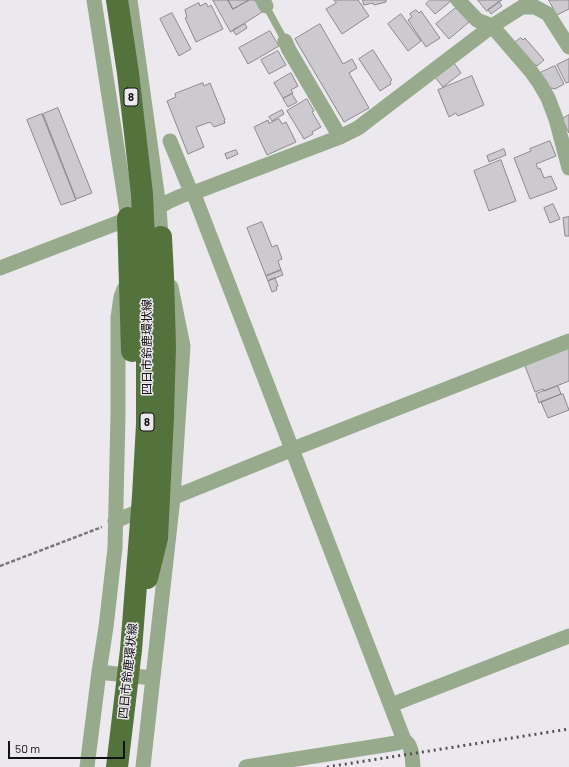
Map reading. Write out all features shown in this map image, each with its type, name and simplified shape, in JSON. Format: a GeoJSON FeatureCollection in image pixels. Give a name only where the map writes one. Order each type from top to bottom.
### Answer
{"type":"FeatureCollection","features":[{"type":"Feature","properties":{"kind":"main road","name":"四日市鈴鹿環状線"},"geometry":{"type":"LineString","coordinates":[[117,0],[128,73],[142,194],[147,308],[147,424],[143,496],[131,650],[117,767]]}},
{"type":"Feature","properties":{"kind":"main road","name":"8"},"geometry":{"type":"LineString","coordinates":[[128,218],[134,417],[125,569],[131,650]]}},
{"type":"Feature","properties":{"kind":"main road","name":"8"},"geometry":{"type":"LineString","coordinates":[[131,650],[157,538],[165,347],[163,276],[160,237]]}},
{"type":"Feature","properties":{"kind":"street"},"geometry":{"type":"LineString","coordinates":[[94,0],[128,218]]}},
{"type":"Feature","properties":{"kind":"street"},"geometry":{"type":"LineString","coordinates":[[130,0],[159,207],[160,237],[183,346],[173,498],[143,767]]}},
{"type":"Feature","properties":{"kind":"street"},"geometry":{"type":"LineString","coordinates":[[458,0],[478,20],[492,26],[530,70],[548,98],[556,119],[569,168]]}},
{"type":"Feature","properties":{"kind":"street"},"geometry":{"type":"LineString","coordinates":[[492,26],[518,0]]}},
{"type":"Feature","properties":{"kind":"street"},"geometry":{"type":"LineString","coordinates":[[0,268],[159,207],[192,192],[202,190],[340,137],[358,128],[492,26],[522,7],[535,7],[548,14],[569,46]]}},
{"type":"Feature","properties":{"kind":"street"},"geometry":{"type":"LineString","coordinates":[[285,40],[289,50],[340,137]]}},
{"type":"Feature","properties":{"kind":"street"},"geometry":{"type":"LineString","coordinates":[[170,141],[192,192],[293,449],[404,740],[408,743],[412,754],[413,767]]}},
{"type":"Feature","properties":{"kind":"street"},"geometry":{"type":"LineString","coordinates":[[87,767],[114,556],[118,415],[118,317],[121,297],[130,272]]}},
{"type":"Feature","properties":{"kind":"street"},"geometry":{"type":"LineString","coordinates":[[115,521],[293,449],[569,341]]}},
{"type":"Feature","properties":{"kind":"street"},"geometry":{"type":"LineString","coordinates":[[391,705],[569,636]]}},
{"type":"Feature","properties":{"kind":"street"},"geometry":{"type":"LineString","coordinates":[[99,672],[152,678]]}},
{"type":"Feature","properties":{"kind":"street"},"geometry":{"type":"LineString","coordinates":[[246,767],[397,743],[404,740]]}},
{"type":"Feature","properties":{"kind":"lane"},"geometry":{"type":"LineString","coordinates":[[265,3],[285,40]]}},
{"type":"Feature","properties":{"kind":"path"},"geometry":{"type":"LineString","coordinates":[[0,566],[115,521]]}},
{"type":"Feature","properties":{"kind":"building"},"geometry":{"type":"Polygon","coordinates":[[[213,0],[228,0],[233,9],[249,0],[255,0],[262,12],[231,32],[213,0]]]}},
{"type":"Feature","properties":{"kind":"building"},"geometry":{"type":"Polygon","coordinates":[[[228,0],[249,0],[233,9],[228,0]]]}},
{"type":"Feature","properties":{"kind":"building"},"geometry":{"type":"Polygon","coordinates":[[[334,0],[358,0],[369,16],[342,34],[326,9],[336,3],[334,0]]]}},
{"type":"Feature","properties":{"kind":"building"},"geometry":{"type":"Polygon","coordinates":[[[363,0],[386,0],[386,2],[374,5],[373,3],[364,5],[363,0]]]}},
{"type":"Feature","properties":{"kind":"building"},"geometry":{"type":"Polygon","coordinates":[[[430,0],[451,1],[435,14],[426,4],[430,0]]]}},
{"type":"Feature","properties":{"kind":"building"},"geometry":{"type":"Polygon","coordinates":[[[478,0],[502,0],[487,11],[478,0]]]}},
{"type":"Feature","properties":{"kind":"building"},"geometry":{"type":"Polygon","coordinates":[[[549,0],[569,0],[569,9],[557,15],[549,0]]]}},
{"type":"Feature","properties":{"kind":"building"},"geometry":{"type":"Polygon","coordinates":[[[499,2],[502,6],[491,14],[488,10],[499,2]]]}},
{"type":"Feature","properties":{"kind":"building"},"geometry":{"type":"Polygon","coordinates":[[[199,3],[200,6],[206,3],[208,7],[211,5],[223,29],[196,42],[185,18],[187,17],[185,10],[199,3]]]}},
{"type":"Feature","properties":{"kind":"building"},"geometry":{"type":"Polygon","coordinates":[[[457,7],[469,22],[449,39],[436,24],[457,7]]]}},
{"type":"Feature","properties":{"kind":"building"},"geometry":{"type":"Polygon","coordinates":[[[416,10],[419,13],[421,11],[440,38],[426,47],[408,20],[412,17],[410,14],[416,10]]]}},
{"type":"Feature","properties":{"kind":"building"},"geometry":{"type":"Polygon","coordinates":[[[172,13],[191,49],[179,56],[160,19],[172,13]]]}},
{"type":"Feature","properties":{"kind":"building"},"geometry":{"type":"Polygon","coordinates":[[[401,14],[421,41],[408,51],[388,24],[401,14]]]}},
{"type":"Feature","properties":{"kind":"building"},"geometry":{"type":"Polygon","coordinates":[[[245,24],[247,28],[236,35],[233,30],[245,24]]]}},
{"type":"Feature","properties":{"kind":"building"},"geometry":{"type":"Polygon","coordinates":[[[320,24],[343,64],[352,59],[357,68],[349,73],[369,108],[344,122],[295,39],[320,24]]]}},
{"type":"Feature","properties":{"kind":"building"},"geometry":{"type":"Polygon","coordinates":[[[270,31],[279,46],[248,64],[239,48],[270,31]]]}},
{"type":"Feature","properties":{"kind":"building"},"geometry":{"type":"Polygon","coordinates":[[[521,38],[523,40],[525,38],[544,60],[537,66],[534,66],[513,44],[521,38]]]}},
{"type":"Feature","properties":{"kind":"building"},"geometry":{"type":"Polygon","coordinates":[[[373,50],[392,80],[390,82],[391,84],[380,91],[359,59],[373,50]]]}},
{"type":"Feature","properties":{"kind":"building"},"geometry":{"type":"Polygon","coordinates":[[[278,51],[286,65],[269,74],[261,60],[278,51]]]}},
{"type":"Feature","properties":{"kind":"building"},"geometry":{"type":"Polygon","coordinates":[[[569,59],[569,82],[566,83],[557,65],[569,59]]]}},
{"type":"Feature","properties":{"kind":"building"},"geometry":{"type":"Polygon","coordinates":[[[454,63],[461,73],[443,87],[435,77],[454,63]]]}},
{"type":"Feature","properties":{"kind":"building"},"geometry":{"type":"Polygon","coordinates":[[[555,66],[564,84],[555,89],[548,89],[540,73],[555,66]]]}},
{"type":"Feature","properties":{"kind":"building"},"geometry":{"type":"Polygon","coordinates":[[[291,73],[298,86],[291,90],[293,93],[283,98],[274,83],[291,73]]]}},
{"type":"Feature","properties":{"kind":"building"},"geometry":{"type":"Polygon","coordinates":[[[472,76],[484,105],[458,116],[456,113],[449,117],[438,90],[472,76]]]}},
{"type":"Feature","properties":{"kind":"building"},"geometry":{"type":"Polygon","coordinates":[[[203,83],[204,86],[210,83],[225,123],[214,127],[210,122],[196,127],[204,147],[188,154],[167,101],[176,97],[175,94],[203,83]]]}},
{"type":"Feature","properties":{"kind":"building"},"geometry":{"type":"Polygon","coordinates":[[[292,94],[297,102],[288,107],[283,99],[292,94]]]}},
{"type":"Feature","properties":{"kind":"building"},"geometry":{"type":"Polygon","coordinates":[[[307,99],[314,111],[312,112],[321,127],[304,139],[287,111],[307,99]]]}},
{"type":"Feature","properties":{"kind":"building"},"geometry":{"type":"Polygon","coordinates":[[[58,108],[92,193],[76,199],[43,114],[58,108]]]}},
{"type":"Feature","properties":{"kind":"building"},"geometry":{"type":"Polygon","coordinates":[[[282,110],[284,114],[272,121],[269,117],[282,110]]]}},
{"type":"Feature","properties":{"kind":"building"},"geometry":{"type":"Polygon","coordinates":[[[42,114],[76,200],[61,205],[27,120],[42,114]]]}},
{"type":"Feature","properties":{"kind":"building"},"geometry":{"type":"Polygon","coordinates":[[[569,115],[569,133],[562,119],[569,115]]]}},
{"type":"Feature","properties":{"kind":"building"},"geometry":{"type":"Polygon","coordinates":[[[279,119],[282,124],[286,122],[296,142],[267,155],[254,127],[268,120],[269,123],[279,119]]]}},
{"type":"Feature","properties":{"kind":"building"},"geometry":{"type":"Polygon","coordinates":[[[550,141],[556,156],[536,164],[538,169],[540,168],[544,178],[551,176],[557,189],[530,199],[514,158],[531,151],[530,149],[550,141]]]}},
{"type":"Feature","properties":{"kind":"building"},"geometry":{"type":"Polygon","coordinates":[[[504,149],[506,155],[489,162],[487,156],[504,149]]]}},
{"type":"Feature","properties":{"kind":"building"},"geometry":{"type":"Polygon","coordinates":[[[236,150],[238,154],[227,159],[225,154],[236,150]]]}},
{"type":"Feature","properties":{"kind":"building"},"geometry":{"type":"Polygon","coordinates":[[[501,160],[516,201],[489,211],[474,171],[501,160]]]}},
{"type":"Feature","properties":{"kind":"building"},"geometry":{"type":"Polygon","coordinates":[[[553,204],[560,219],[550,223],[544,208],[553,204]]]}},
{"type":"Feature","properties":{"kind":"building"},"geometry":{"type":"Polygon","coordinates":[[[569,217],[569,236],[565,236],[563,218],[569,217]]]}},
{"type":"Feature","properties":{"kind":"building"},"geometry":{"type":"Polygon","coordinates":[[[262,222],[272,247],[277,245],[282,259],[278,261],[281,270],[266,276],[247,228],[262,222]]]}},
{"type":"Feature","properties":{"kind":"building"},"geometry":{"type":"Polygon","coordinates":[[[281,270],[283,275],[268,281],[266,276],[281,270]]]}},
{"type":"Feature","properties":{"kind":"building"},"geometry":{"type":"Polygon","coordinates":[[[275,278],[278,286],[276,287],[277,290],[272,292],[268,281],[275,278]]]}},
{"type":"Feature","properties":{"kind":"building"},"geometry":{"type":"Polygon","coordinates":[[[569,347],[569,381],[544,391],[543,389],[535,392],[525,366],[569,347]]]}},
{"type":"Feature","properties":{"kind":"building"},"geometry":{"type":"Polygon","coordinates":[[[558,386],[561,394],[539,403],[536,394],[558,386]]]}},
{"type":"Feature","properties":{"kind":"building"},"geometry":{"type":"Polygon","coordinates":[[[563,394],[569,410],[548,418],[541,402],[563,394]]]}},
{"type":"Feature","properties":{"kind":"railway"},"geometry":{"type":"LineString","coordinates":[[327,767],[569,729]]}}]}
